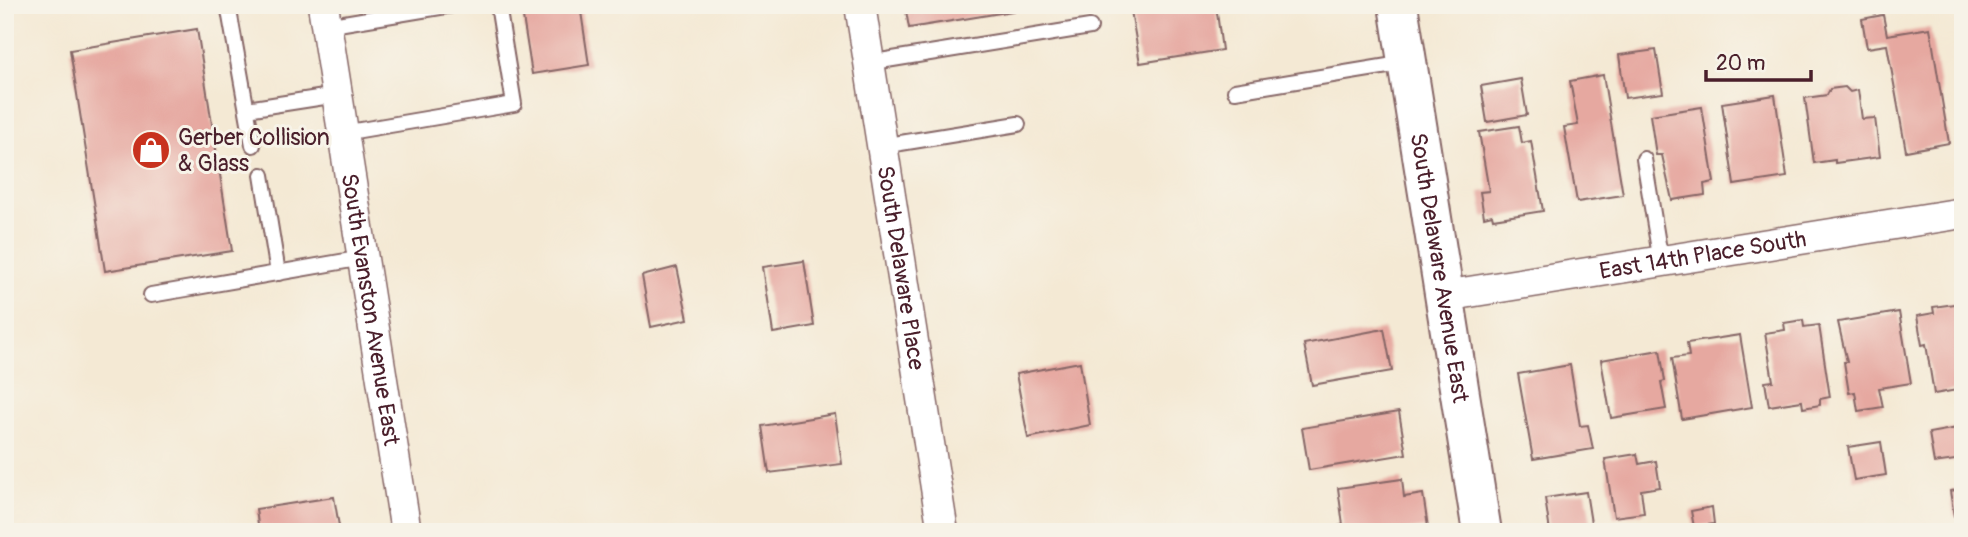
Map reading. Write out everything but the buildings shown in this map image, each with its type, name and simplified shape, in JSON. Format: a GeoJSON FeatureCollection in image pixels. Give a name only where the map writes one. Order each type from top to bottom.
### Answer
{"type":"FeatureCollection","features":[{"type":"Feature","properties":{"kind":"main road","name":"South Delaware Avenue East"},"geometry":{"type":"LineString","coordinates":[[1398,5],[1482,532]]}},
{"type":"Feature","properties":{"kind":"street","name":"South Delaware Place"},"geometry":{"type":"LineString","coordinates":[[860,5],[943,532]]}},
{"type":"Feature","properties":{"kind":"street","name":"South Evanston Avenue East"},"geometry":{"type":"LineString","coordinates":[[324,15],[406,532]]}},
{"type":"Feature","properties":{"kind":"street","name":"East 14th Place South"},"geometry":{"type":"LineString","coordinates":[[1444,296],[1963,213]]}},
{"type":"Feature","properties":{"kind":"lane"},"geometry":{"type":"LineString","coordinates":[[228,5],[253,145]]}},
{"type":"Feature","properties":{"kind":"lane"},"geometry":{"type":"LineString","coordinates":[[324,15],[452,5]]}},
{"type":"Feature","properties":{"kind":"lane"},"geometry":{"type":"LineString","coordinates":[[343,133],[514,104],[498,5]]}},
{"type":"Feature","properties":{"kind":"lane"},"geometry":{"type":"LineString","coordinates":[[868,62],[1090,27]]}},
{"type":"Feature","properties":{"kind":"lane"},"geometry":{"type":"LineString","coordinates":[[1235,91],[1407,63]]}},
{"type":"Feature","properties":{"kind":"lane"},"geometry":{"type":"LineString","coordinates":[[247,109],[337,95]]}},
{"type":"Feature","properties":{"kind":"lane"},"geometry":{"type":"LineString","coordinates":[[881,146],[1018,124]]}},
{"type":"Feature","properties":{"kind":"lane"},"geometry":{"type":"LineString","coordinates":[[1644,159],[1661,262]]}},
{"type":"Feature","properties":{"kind":"lane"},"geometry":{"type":"LineString","coordinates":[[261,175],[278,273]]}},
{"type":"Feature","properties":{"kind":"lane"},"geometry":{"type":"LineString","coordinates":[[151,295],[363,258]]}},
{"type":"Feature","properties":{"kind":"place","name":"Gerber Collision & Glass"},"geometry":{"type":"Point","coordinates":[151,150]}}]}
